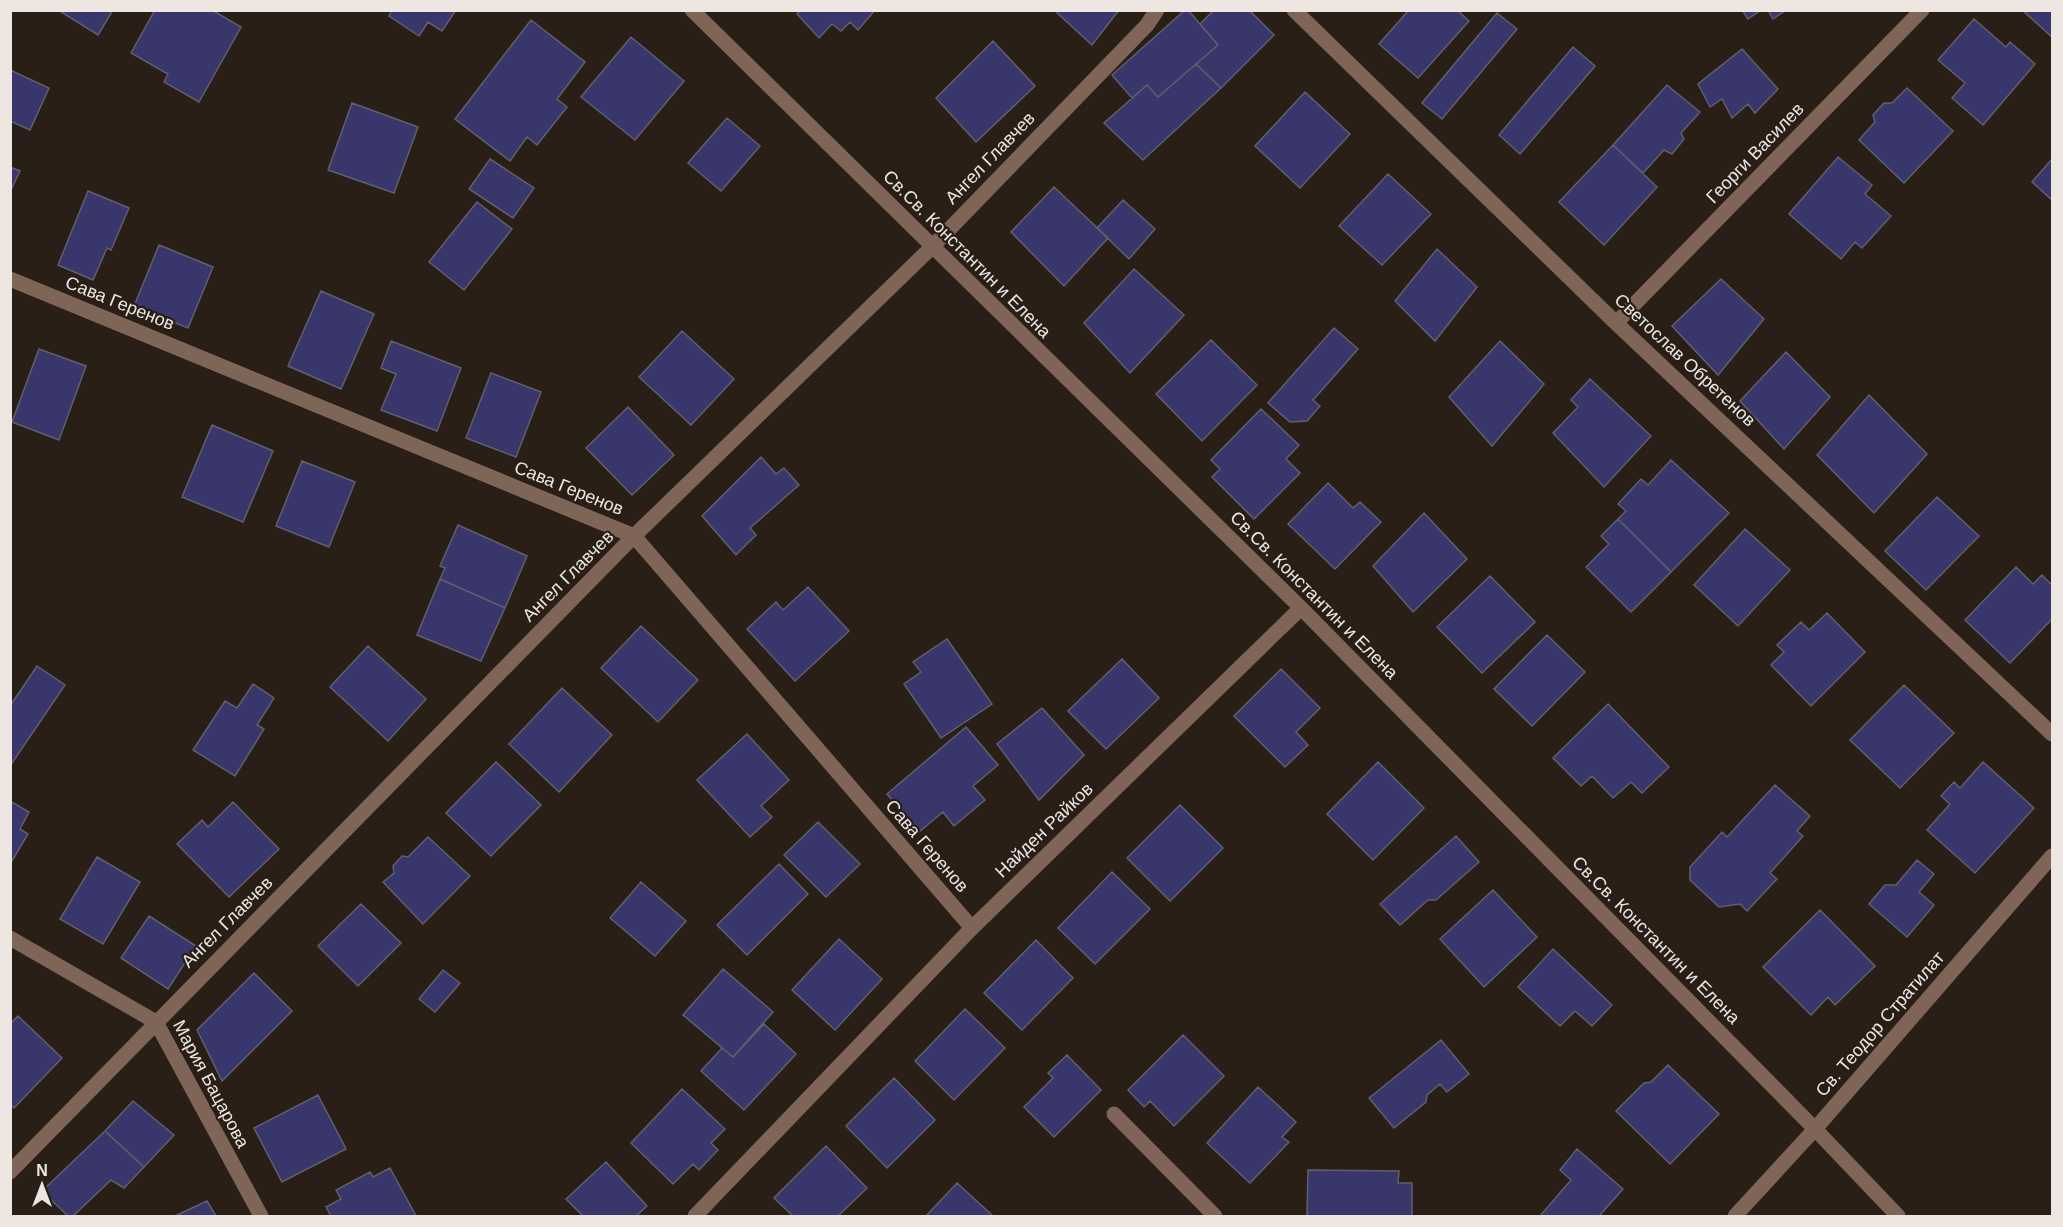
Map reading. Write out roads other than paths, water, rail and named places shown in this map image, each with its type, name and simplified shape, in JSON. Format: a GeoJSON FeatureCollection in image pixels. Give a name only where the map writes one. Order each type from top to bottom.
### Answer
{"type":"FeatureCollection","features":[{"type":"Feature","properties":{"kind":"street","name":"Св.Св. Константин и Елена"},"geometry":{"type":"LineString","coordinates":[[692,10],[1301,608],[1898,1216]]}},
{"type":"Feature","properties":{"kind":"street","name":"Ангел Главчев"},"geometry":{"type":"LineString","coordinates":[[10,1172],[634,536],[932,247],[1146,25],[1157,10]]}},
{"type":"Feature","properties":{"kind":"street","name":"Светослав Обретенов"},"geometry":{"type":"LineString","coordinates":[[1294,10],[1616,323],[2052,734]]}},
{"type":"Feature","properties":{"kind":"street","name":"Георги Василев"},"geometry":{"type":"LineString","coordinates":[[1616,323],[1922,10]]}},
{"type":"Feature","properties":{"kind":"street","name":"Сава Геренов"},"geometry":{"type":"LineString","coordinates":[[10,279],[634,536],[972,928]]}},
{"type":"Feature","properties":{"kind":"street","name":"Найден Райков"},"geometry":{"type":"LineString","coordinates":[[695,1216],[972,928],[1301,608]]}},
{"type":"Feature","properties":{"kind":"street","name":"Св. Теодор Стратилат"},"geometry":{"type":"LineString","coordinates":[[1735,1216],[1815,1129],[2052,856]]}},
{"type":"Feature","properties":{"kind":"street","name":"Мария Бацарова"},"geometry":{"type":"LineString","coordinates":[[10,938],[156,1022],[261,1216]]}},
{"type":"Feature","properties":{"kind":"street"},"geometry":{"type":"LineString","coordinates":[[1114,1114],[1215,1216]]}}]}
